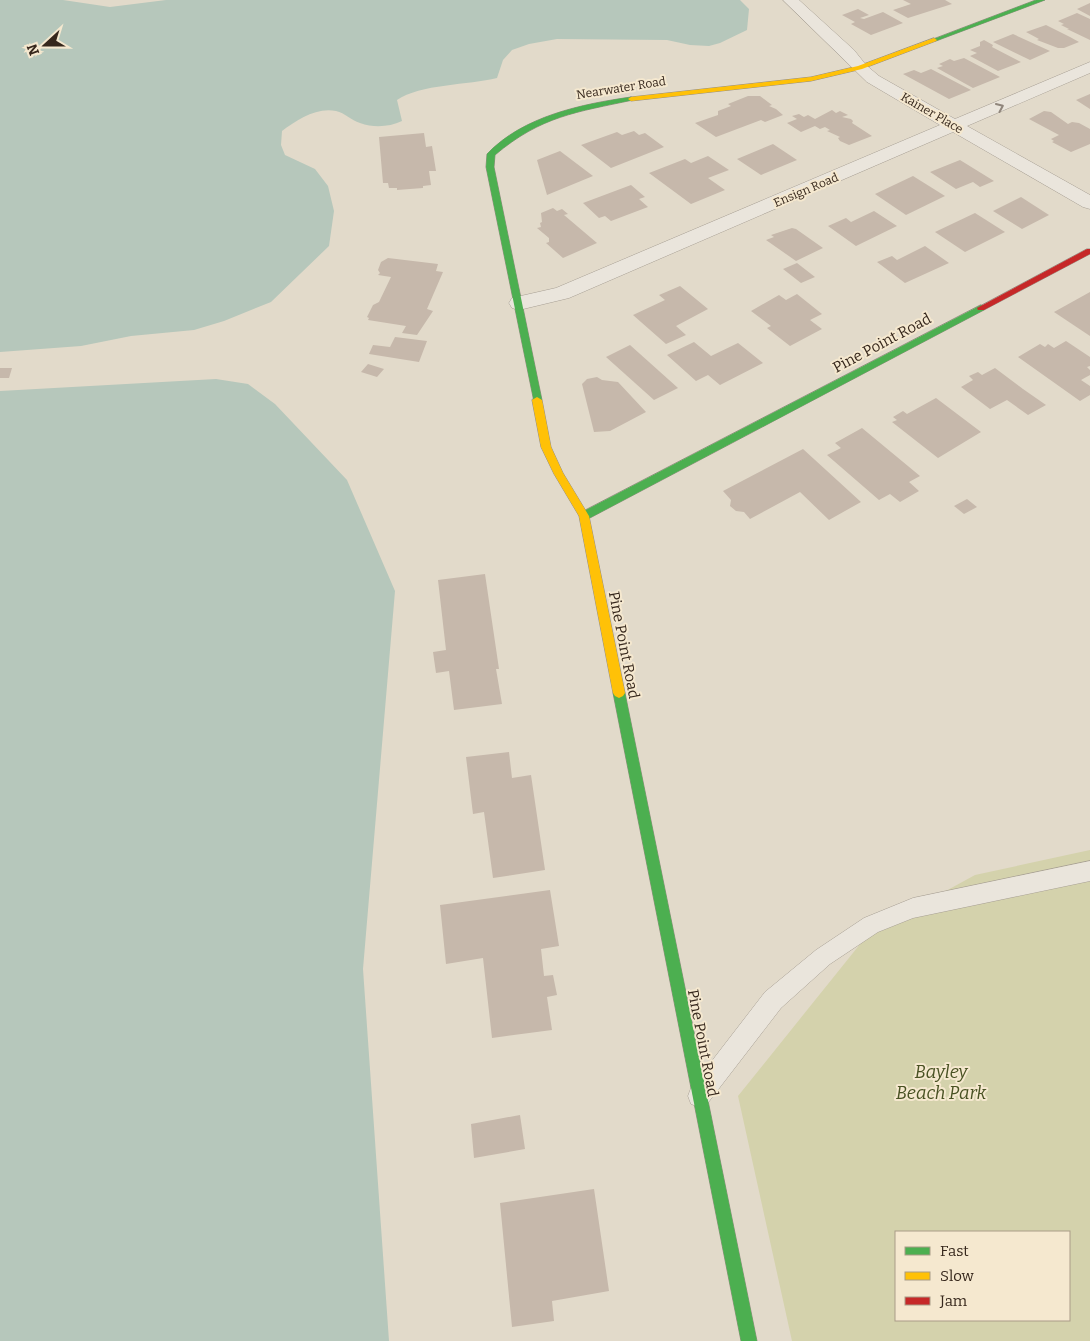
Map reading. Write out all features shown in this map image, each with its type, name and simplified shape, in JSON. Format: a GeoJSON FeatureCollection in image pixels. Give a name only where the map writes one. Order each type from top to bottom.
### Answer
{"type":"FeatureCollection","features":[{"type":"Feature","properties":{"kind":"street","name":"Kainer Place"},"geometry":{"type":"LineString","coordinates":[[790,0],[848,52],[860,68],[873,79],[1090,203]]}},
{"type":"Feature","properties":{"kind":"street","name":"Nearwater Road"},"geometry":{"type":"LineString","coordinates":[[584,516],[570,490],[555,469],[546,447],[519,303],[490,167],[491,154],[506,140],[558,115],[600,103],[811,79],[860,68],[1042,0]]}},
{"type":"Feature","properties":{"kind":"street","name":"Ensign Road"},"geometry":{"type":"LineString","coordinates":[[519,303],[562,293],[955,127],[1090,67]]}},
{"type":"Feature","properties":{"kind":"street","name":"Pine Point Road"},"geometry":{"type":"LineString","coordinates":[[749,1341],[584,516],[1090,251]]}},
{"type":"Feature","properties":{"kind":"lane"},"geometry":{"type":"LineString","coordinates":[[699,1097],[773,1000],[823,957],[871,925],[913,908],[973,894],[1090,872]]}},
{"type":"Feature","properties":{"kind":"green space","name":"Bayley Beach Park"},"geometry":{"type":"Polygon","coordinates":[[[1090,850],[1090,1341],[792,1341],[738,1096],[869,933],[975,875],[1090,850]]]}},
{"type":"Feature","properties":{"kind":"shaded area"},"geometry":{"type":"Polygon","coordinates":[[[0,0],[63,0],[110,7],[166,0],[740,0],[749,9],[747,30],[720,43],[709,46],[690,45],[667,40],[557,39],[529,44],[512,50],[503,60],[497,78],[431,88],[397,100],[402,121],[392,125],[365,125],[342,113],[329,110],[307,115],[282,131],[281,145],[285,155],[315,169],[328,186],[334,211],[329,246],[271,302],[224,321],[194,330],[131,336],[81,346],[0,352],[0,0]]]}},
{"type":"Feature","properties":{"kind":"shaded area"},"geometry":{"type":"Polygon","coordinates":[[[216,379],[248,384],[275,404],[347,480],[395,591],[363,969],[389,1341],[0,1341],[0,391],[216,379]]]}},
{"type":"Feature","properties":{"kind":"building"},"geometry":{"type":"Polygon","coordinates":[[[903,0],[945,0],[952,4],[908,18],[893,10],[911,4],[903,0]]]}},
{"type":"Feature","properties":{"kind":"building"},"geometry":{"type":"Polygon","coordinates":[[[1090,3],[1090,16],[1077,9],[1090,3]]]}},
{"type":"Feature","properties":{"kind":"building"},"geometry":{"type":"Polygon","coordinates":[[[858,9],[869,15],[860,18],[864,19],[883,12],[903,23],[871,35],[851,24],[855,22],[842,15],[858,9]]]}},
{"type":"Feature","properties":{"kind":"building"},"geometry":{"type":"Polygon","coordinates":[[[1077,13],[1090,19],[1090,40],[1067,29],[1069,29],[1058,21],[1077,13]]]}},
{"type":"Feature","properties":{"kind":"building"},"geometry":{"type":"Polygon","coordinates":[[[1046,25],[1079,42],[1064,48],[1058,48],[1037,40],[1039,39],[1026,32],[1046,25]]]}},
{"type":"Feature","properties":{"kind":"building"},"geometry":{"type":"Polygon","coordinates":[[[1013,34],[1050,51],[1030,60],[993,42],[1013,34]]]}},
{"type":"Feature","properties":{"kind":"building"},"geometry":{"type":"Polygon","coordinates":[[[984,40],[993,45],[992,47],[1021,62],[998,71],[970,56],[977,53],[970,50],[980,46],[980,42],[984,40]]]}},
{"type":"Feature","properties":{"kind":"building"},"geometry":{"type":"Polygon","coordinates":[[[964,58],[1000,77],[973,88],[937,68],[943,66],[939,64],[950,59],[954,61],[964,58]]]}},
{"type":"Feature","properties":{"kind":"building"},"geometry":{"type":"Polygon","coordinates":[[[931,69],[971,90],[949,99],[903,74],[914,70],[921,73],[931,69]]]}},
{"type":"Feature","properties":{"kind":"building"},"geometry":{"type":"Polygon","coordinates":[[[1090,94],[1090,109],[1076,100],[1090,94]]]}},
{"type":"Feature","properties":{"kind":"building"},"geometry":{"type":"Polygon","coordinates":[[[748,96],[760,96],[772,105],[769,106],[783,115],[765,122],[761,120],[716,137],[695,123],[718,115],[718,111],[731,106],[728,104],[748,96]]]}},
{"type":"Feature","properties":{"kind":"building"},"geometry":{"type":"Polygon","coordinates":[[[832,110],[836,113],[840,111],[848,115],[842,117],[851,119],[852,123],[872,136],[849,145],[840,141],[838,138],[840,137],[827,131],[830,130],[825,127],[820,129],[815,126],[801,132],[787,123],[797,119],[792,116],[799,114],[804,117],[808,115],[815,119],[832,110]]]}},
{"type":"Feature","properties":{"kind":"building"},"geometry":{"type":"Polygon","coordinates":[[[1044,111],[1051,112],[1068,124],[1072,122],[1079,123],[1090,129],[1090,144],[1071,152],[1052,142],[1054,141],[1051,139],[1059,135],[1029,119],[1044,111]]]}},
{"type":"Feature","properties":{"kind":"building"},"geometry":{"type":"Polygon","coordinates":[[[634,131],[639,135],[645,133],[664,147],[611,168],[581,145],[617,132],[622,135],[634,131]]]}},
{"type":"Feature","properties":{"kind":"building"},"geometry":{"type":"Polygon","coordinates":[[[424,133],[426,147],[432,146],[436,171],[429,171],[431,185],[423,186],[423,188],[397,190],[397,188],[389,188],[388,183],[383,183],[379,137],[424,133]]]}},
{"type":"Feature","properties":{"kind":"building"},"geometry":{"type":"Polygon","coordinates":[[[773,144],[797,160],[761,175],[737,159],[773,144]]]}},
{"type":"Feature","properties":{"kind":"building"},"geometry":{"type":"Polygon","coordinates":[[[560,151],[593,176],[547,195],[537,160],[560,151]]]}},
{"type":"Feature","properties":{"kind":"building"},"geometry":{"type":"Polygon","coordinates":[[[708,156],[729,170],[708,178],[725,190],[691,204],[649,173],[685,159],[691,163],[708,156]]]}},
{"type":"Feature","properties":{"kind":"building"},"geometry":{"type":"Polygon","coordinates":[[[960,160],[994,181],[980,187],[973,182],[956,189],[930,172],[960,160]]]}},
{"type":"Feature","properties":{"kind":"building"},"geometry":{"type":"Polygon","coordinates":[[[913,176],[945,196],[906,215],[875,194],[913,176]]]}},
{"type":"Feature","properties":{"kind":"building"},"geometry":{"type":"Polygon","coordinates":[[[631,185],[645,197],[639,199],[648,207],[611,221],[605,216],[599,218],[583,203],[631,185]]]}},
{"type":"Feature","properties":{"kind":"building"},"geometry":{"type":"Polygon","coordinates":[[[1021,197],[1049,215],[1022,229],[993,211],[1021,197]]]}},
{"type":"Feature","properties":{"kind":"building"},"geometry":{"type":"Polygon","coordinates":[[[553,208],[557,211],[562,209],[568,214],[564,215],[597,243],[563,258],[546,243],[549,242],[549,238],[537,228],[541,227],[541,213],[553,208]]]}},
{"type":"Feature","properties":{"kind":"building"},"geometry":{"type":"Polygon","coordinates":[[[874,211],[897,226],[856,246],[828,226],[846,218],[851,222],[874,211]]]}},
{"type":"Feature","properties":{"kind":"building"},"geometry":{"type":"Polygon","coordinates":[[[975,213],[1005,232],[965,252],[935,232],[975,213]]]}},
{"type":"Feature","properties":{"kind":"building"},"geometry":{"type":"Polygon","coordinates":[[[792,228],[823,248],[796,261],[766,240],[774,237],[771,235],[792,228]]]}},
{"type":"Feature","properties":{"kind":"building"},"geometry":{"type":"Polygon","coordinates":[[[925,246],[949,263],[905,283],[877,262],[892,256],[897,260],[925,246]]]}},
{"type":"Feature","properties":{"kind":"building"},"geometry":{"type":"Polygon","coordinates":[[[388,258],[438,264],[436,271],[443,272],[427,309],[433,311],[417,335],[402,333],[406,326],[368,320],[369,318],[367,317],[373,305],[379,302],[391,277],[378,275],[381,262],[388,258]]]}},
{"type":"Feature","properties":{"kind":"building"},"geometry":{"type":"Polygon","coordinates":[[[797,263],[815,277],[801,283],[783,269],[797,263]]]}},
{"type":"Feature","properties":{"kind":"building"},"geometry":{"type":"Polygon","coordinates":[[[680,286],[708,309],[676,326],[686,335],[666,344],[633,315],[665,300],[659,295],[680,286]]]}},
{"type":"Feature","properties":{"kind":"building"},"geometry":{"type":"Polygon","coordinates":[[[1090,292],[1090,336],[1054,312],[1090,292]]]}},
{"type":"Feature","properties":{"kind":"building"},"geometry":{"type":"Polygon","coordinates":[[[797,294],[822,314],[810,320],[822,329],[790,346],[767,328],[771,326],[751,311],[779,295],[786,300],[797,294]]]}},
{"type":"Feature","properties":{"kind":"building"},"geometry":{"type":"Polygon","coordinates":[[[395,337],[427,341],[419,362],[369,354],[373,345],[390,347],[395,337]]]}},
{"type":"Feature","properties":{"kind":"building"},"geometry":{"type":"Polygon","coordinates":[[[1066,341],[1090,357],[1090,366],[1087,367],[1090,370],[1090,375],[1081,380],[1090,386],[1090,395],[1080,401],[1018,357],[1040,344],[1045,347],[1048,344],[1054,348],[1066,341]]]}},
{"type":"Feature","properties":{"kind":"building"},"geometry":{"type":"Polygon","coordinates":[[[694,342],[711,356],[738,343],[763,363],[720,385],[708,375],[696,381],[667,355],[694,342]]]}},
{"type":"Feature","properties":{"kind":"building"},"geometry":{"type":"Polygon","coordinates":[[[630,345],[678,388],[654,400],[606,357],[630,345]]]}},
{"type":"Feature","properties":{"kind":"building"},"geometry":{"type":"Polygon","coordinates":[[[368,364],[384,369],[377,377],[361,372],[368,364]]]}},
{"type":"Feature","properties":{"kind":"building"},"geometry":{"type":"Polygon","coordinates":[[[0,368],[12,368],[9,378],[0,378],[0,368]]]}},
{"type":"Feature","properties":{"kind":"building"},"geometry":{"type":"Polygon","coordinates":[[[995,368],[1046,405],[1028,415],[1007,400],[990,409],[961,387],[973,380],[969,376],[978,372],[982,375],[995,368]]]}},
{"type":"Feature","properties":{"kind":"building"},"geometry":{"type":"Polygon","coordinates":[[[597,377],[602,380],[618,382],[646,412],[610,431],[594,432],[582,384],[587,379],[597,377]]]}},
{"type":"Feature","properties":{"kind":"building"},"geometry":{"type":"Polygon","coordinates":[[[936,398],[981,432],[938,458],[892,422],[897,420],[893,417],[903,411],[907,414],[936,398]]]}},
{"type":"Feature","properties":{"kind":"building"},"geometry":{"type":"Polygon","coordinates":[[[862,428],[920,476],[909,482],[919,491],[900,502],[890,494],[879,500],[827,455],[841,448],[835,443],[862,428]]]}},
{"type":"Feature","properties":{"kind":"building"},"geometry":{"type":"Polygon","coordinates":[[[803,449],[861,502],[829,520],[800,492],[750,519],[744,512],[736,511],[730,506],[731,500],[723,491],[803,449]]]}},
{"type":"Feature","properties":{"kind":"building"},"geometry":{"type":"Polygon","coordinates":[[[967,499],[977,507],[964,514],[954,506],[967,499]]]}},
{"type":"Feature","properties":{"kind":"building"},"geometry":{"type":"Polygon","coordinates":[[[485,574],[499,669],[496,669],[502,704],[454,710],[449,671],[436,673],[433,652],[446,650],[438,580],[485,574]]]}},
{"type":"Feature","properties":{"kind":"building"},"geometry":{"type":"Polygon","coordinates":[[[509,752],[512,778],[531,775],[545,870],[493,878],[484,812],[473,814],[466,757],[509,752]]]}},
{"type":"Feature","properties":{"kind":"building"},"geometry":{"type":"Polygon","coordinates":[[[550,890],[559,946],[541,949],[544,976],[553,975],[557,995],[547,997],[552,1030],[492,1038],[483,958],[446,964],[440,905],[550,890]]]}},
{"type":"Feature","properties":{"kind":"building"},"geometry":{"type":"Polygon","coordinates":[[[520,1115],[525,1149],[474,1158],[471,1124],[520,1115]]]}},
{"type":"Feature","properties":{"kind":"building"},"geometry":{"type":"Polygon","coordinates":[[[594,1189],[609,1291],[552,1301],[554,1321],[512,1327],[500,1203],[594,1189]]]}},
{"type":"Feature","properties":{"kind":"traffic: fast"},"geometry":{"type":"LineString","coordinates":[[934,40],[1042,0]]}},
{"type":"Feature","properties":{"kind":"traffic: fast"},"geometry":{"type":"LineString","coordinates":[[537,400],[490,167],[491,154],[522,131],[556,116],[594,105],[631,99]]}},
{"type":"Feature","properties":{"kind":"traffic: fast"},"geometry":{"type":"LineString","coordinates":[[584,516],[981,308]]}},
{"type":"Feature","properties":{"kind":"traffic: fast"},"geometry":{"type":"LineString","coordinates":[[619,693],[749,1341]]}},
{"type":"Feature","properties":{"kind":"traffic: slow"},"geometry":{"type":"LineString","coordinates":[[631,99],[811,79],[860,68],[934,40]]}},
{"type":"Feature","properties":{"kind":"traffic: slow"},"geometry":{"type":"LineString","coordinates":[[537,400],[546,447],[559,474],[584,516],[619,693]]}},
{"type":"Feature","properties":{"kind":"traffic: jam"},"geometry":{"type":"LineString","coordinates":[[981,308],[1090,251]]}}]}
